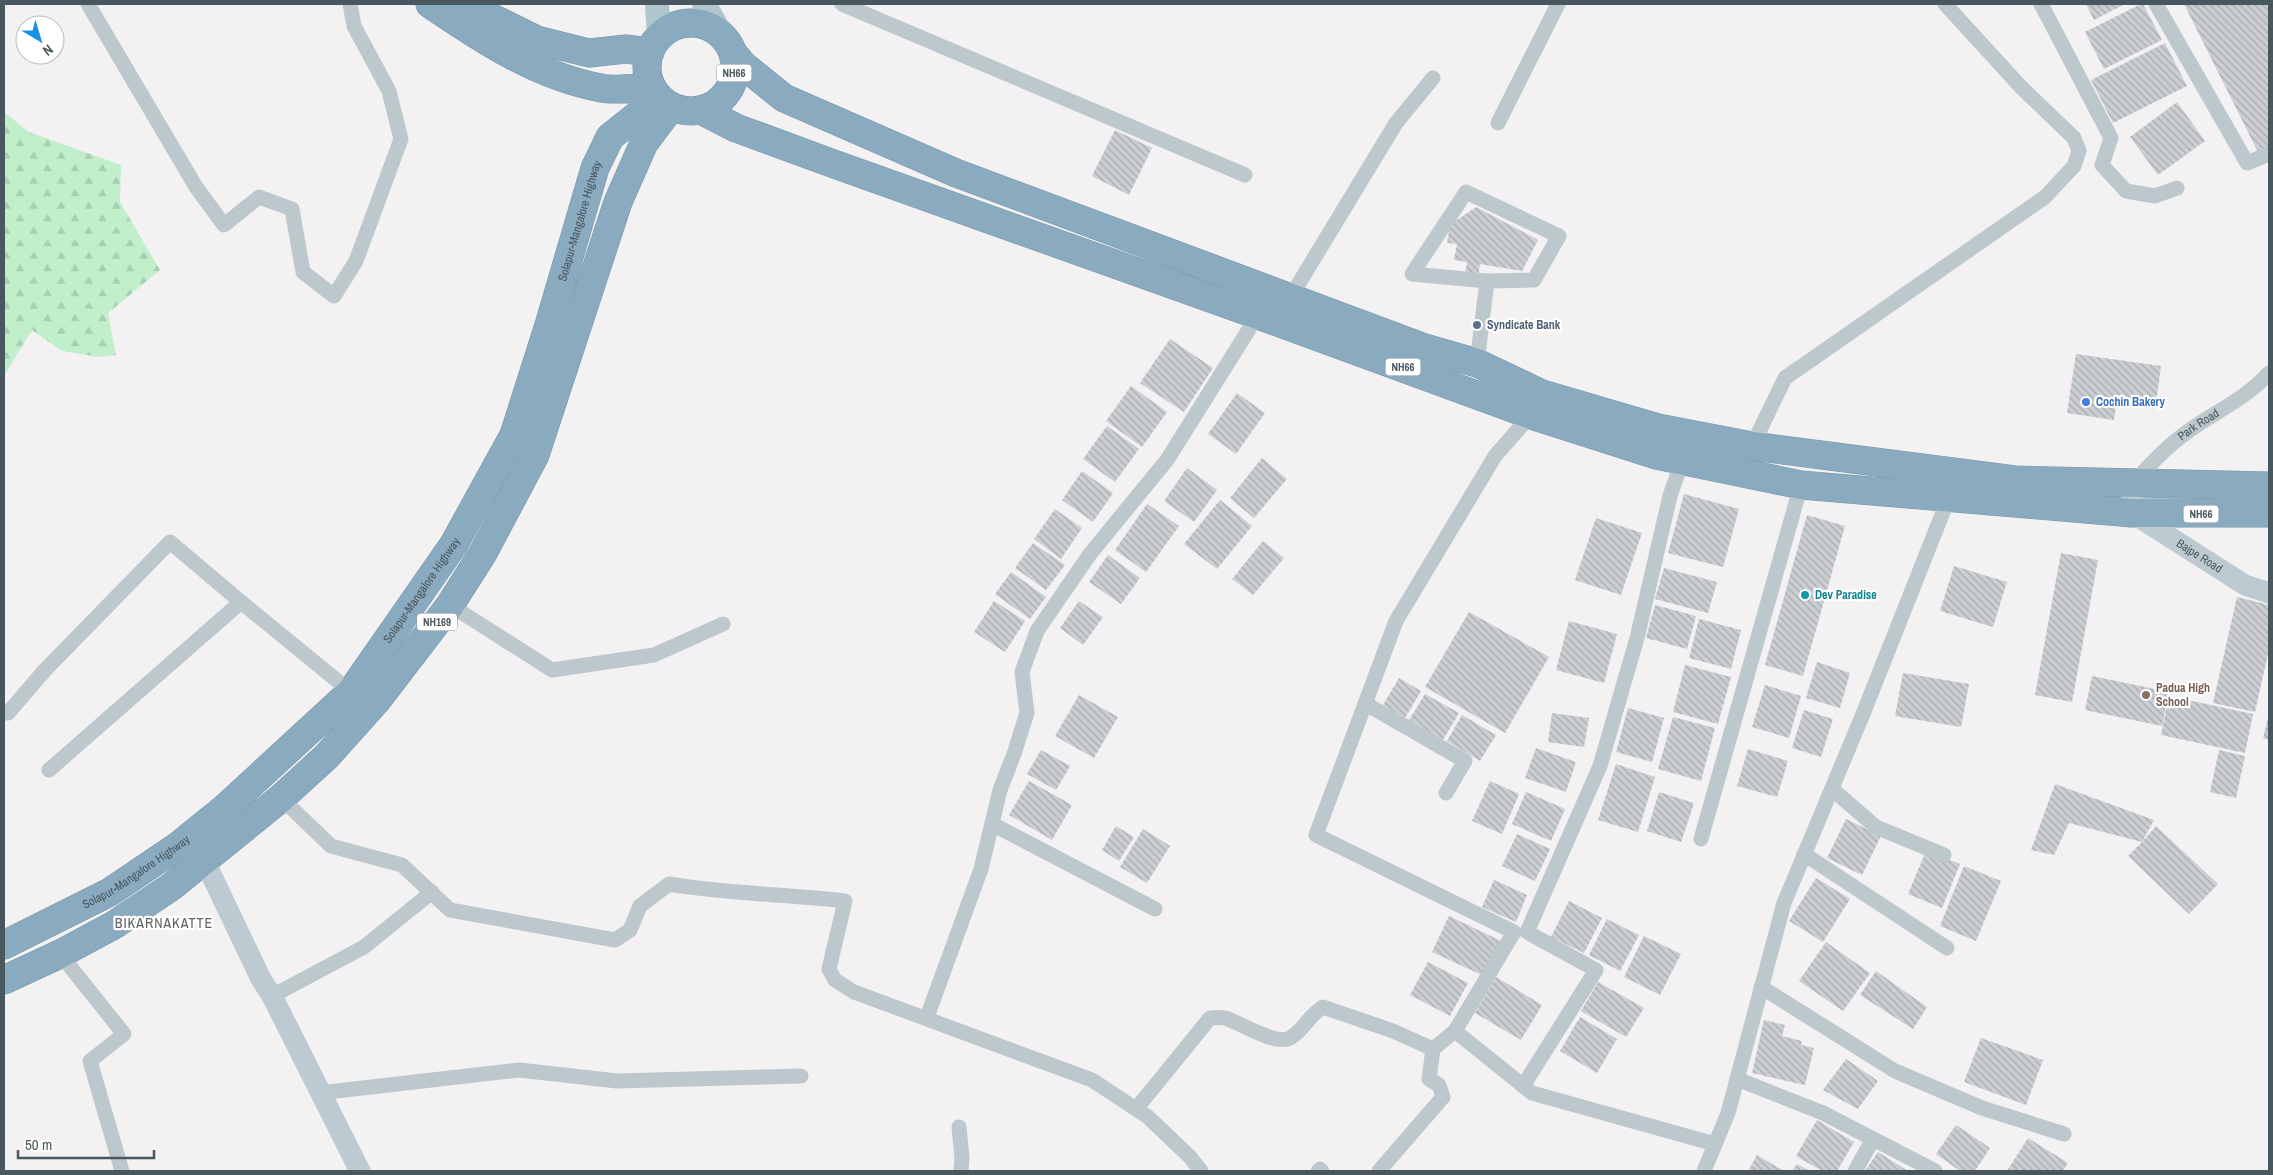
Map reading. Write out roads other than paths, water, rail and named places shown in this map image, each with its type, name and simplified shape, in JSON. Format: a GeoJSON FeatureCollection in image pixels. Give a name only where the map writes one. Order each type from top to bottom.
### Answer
{"type":"FeatureCollection","features":[{"type":"Feature","properties":{"kind":"highway","name":"NH66"},"geometry":{"type":"LineString","coordinates":[[430,4],[508,55],[555,76],[603,88],[660,98],[686,111],[701,110],[714,105],[725,95],[734,75],[728,44]]}},
{"type":"Feature","properties":{"kind":"highway"},"geometry":{"type":"LineString","coordinates":[[464,4],[537,40],[589,53],[654,44]]}},
{"type":"Feature","properties":{"kind":"highway","name":"NH66"},"geometry":{"type":"LineString","coordinates":[[654,44],[671,28],[684,23],[698,23],[711,27],[728,44],[743,65],[784,98],[956,173],[1424,348],[1477,364],[1551,396],[1658,428],[1752,446],[2015,480],[2269,486]]}},
{"type":"Feature","properties":{"kind":"highway"},"geometry":{"type":"LineString","coordinates":[[654,44],[647,60],[647,74],[660,98]]}},
{"type":"Feature","properties":{"kind":"highway","name":"NH169"},"geometry":{"type":"LineString","coordinates":[[4,980],[60,954],[114,925],[170,887],[281,798],[327,756],[378,699],[450,606],[483,554],[536,456],[618,202],[644,143],[660,98]]}},
{"type":"Feature","properties":{"kind":"highway","name":"Solapur-Mangalore Highway"},"geometry":{"type":"LineString","coordinates":[[4,945],[110,892],[191,836],[225,808],[350,692],[454,544],[514,435],[550,324],[595,168],[610,137],[660,98]]}},
{"type":"Feature","properties":{"kind":"highway","name":"NH66"},"geometry":{"type":"LineString","coordinates":[[701,110],[736,128],[808,155],[1258,314],[1531,415],[1682,461],[1801,486],[2132,513],[2269,513]]}},
{"type":"Feature","properties":{"kind":"main road"},"geometry":{"type":"LineString","coordinates":[[654,44],[657,4]]}},
{"type":"Feature","properties":{"kind":"main road"},"geometry":{"type":"LineString","coordinates":[[704,4],[728,44]]}},
{"type":"Feature","properties":{"kind":"street"},"geometry":{"type":"LineString","coordinates":[[88,4],[196,187],[224,225],[259,197],[292,209],[303,272],[334,296],[356,260],[401,139],[389,90],[354,26],[350,4]]}},
{"type":"Feature","properties":{"kind":"street"},"geometry":{"type":"LineString","coordinates":[[842,4],[1245,175]]}},
{"type":"Feature","properties":{"kind":"street"},"geometry":{"type":"LineString","coordinates":[[1498,123],[1558,4]]}},
{"type":"Feature","properties":{"kind":"street"},"geometry":{"type":"LineString","coordinates":[[1752,446],[1786,378],[2045,197],[2074,166],[2079,151],[2074,138],[2020,86],[1946,4]]}},
{"type":"Feature","properties":{"kind":"street"},"geometry":{"type":"LineString","coordinates":[[2041,4],[2111,138],[2102,165],[2126,190],[2155,196],[2176,188]]}},
{"type":"Feature","properties":{"kind":"street"},"geometry":{"type":"LineString","coordinates":[[2156,4],[2247,163],[2269,154]]}},
{"type":"Feature","properties":{"kind":"street"},"geometry":{"type":"LineString","coordinates":[[1290,298],[1396,122],[1433,78]]}},
{"type":"Feature","properties":{"kind":"street"},"geometry":{"type":"LineString","coordinates":[[1466,192],[1559,236],[1534,280],[1487,281],[1412,274],[1466,192]]}},
{"type":"Feature","properties":{"kind":"street"},"geometry":{"type":"LineString","coordinates":[[1477,364],[1487,281]]}},
{"type":"Feature","properties":{"kind":"street"},"geometry":{"type":"LineString","coordinates":[[927,1017],[981,870],[1000,790],[1027,713],[1022,672],[1037,631],[1090,554],[1167,460],[1258,314]]}},
{"type":"Feature","properties":{"kind":"street","name":"Park Road"},"geometry":{"type":"LineString","coordinates":[[2132,484],[2178,438],[2233,404],[2259,385],[2269,373]]}},
{"type":"Feature","properties":{"kind":"street"},"geometry":{"type":"LineString","coordinates":[[1379,1171],[1442,1097],[1439,1085],[1429,1078],[1433,1049],[1455,1030],[1514,932],[1316,835],[1396,621],[1495,456],[1531,415]]}},
{"type":"Feature","properties":{"kind":"street"},"geometry":{"type":"LineString","coordinates":[[1523,1086],[1596,970],[1527,932],[1600,766],[1637,638],[1670,496],[1682,461]]}},
{"type":"Feature","properties":{"kind":"street"},"geometry":{"type":"LineString","coordinates":[[2132,484],[2132,513]]}},
{"type":"Feature","properties":{"kind":"street"},"geometry":{"type":"LineString","coordinates":[[1701,839],[1801,486]]}},
{"type":"Feature","properties":{"kind":"street"},"geometry":{"type":"LineString","coordinates":[[1704,1171],[1728,1113],[1784,903],[1832,789],[1949,497]]}},
{"type":"Feature","properties":{"kind":"street","name":"Bajpe Road"},"geometry":{"type":"LineString","coordinates":[[2132,513],[2245,585],[2269,592]]}},
{"type":"Feature","properties":{"kind":"street"},"geometry":{"type":"LineString","coordinates":[[4,713],[8,713],[45,670],[170,542],[350,692]]}},
{"type":"Feature","properties":{"kind":"street"},"geometry":{"type":"LineString","coordinates":[[49,770],[240,602]]}},
{"type":"Feature","properties":{"kind":"street"},"geometry":{"type":"LineString","coordinates":[[450,606],[552,670],[654,655],[723,624]]}},
{"type":"Feature","properties":{"kind":"street"},"geometry":{"type":"LineString","coordinates":[[1366,704],[1465,760],[1446,793]]}},
{"type":"Feature","properties":{"kind":"street"},"geometry":{"type":"LineString","coordinates":[[1832,789],[1876,827],[1944,855]]}},
{"type":"Feature","properties":{"kind":"street"},"geometry":{"type":"LineString","coordinates":[[281,798],[330,846],[402,865],[450,910],[615,940],[630,930],[640,906],[669,884],[705,890],[781,893],[846,900],[829,969],[836,980],[854,992],[927,1017],[1092,1080],[1148,1117],[1190,1157],[1201,1171]]}},
{"type":"Feature","properties":{"kind":"street"},"geometry":{"type":"LineString","coordinates":[[992,824],[1154,909]]}},
{"type":"Feature","properties":{"kind":"street"},"geometry":{"type":"LineString","coordinates":[[191,836],[205,860],[261,979],[272,996],[360,1171]]}},
{"type":"Feature","properties":{"kind":"street"},"geometry":{"type":"LineString","coordinates":[[1804,854],[1947,948]]}},
{"type":"Feature","properties":{"kind":"street"},"geometry":{"type":"LineString","coordinates":[[272,996],[364,947],[432,892]]}},
{"type":"Feature","properties":{"kind":"street"},"geometry":{"type":"LineString","coordinates":[[60,954],[124,1034],[90,1061],[122,1171]]}},
{"type":"Feature","properties":{"kind":"street"},"geometry":{"type":"LineString","coordinates":[[1762,986],[1895,1070],[1982,1108],[2064,1134]]}},
{"type":"Feature","properties":{"kind":"street"},"geometry":{"type":"LineString","coordinates":[[1136,1109],[1210,1018],[1223,1018],[1277,1040],[1288,1039],[1299,1032],[1314,1012],[1323,1007],[1393,1031],[1433,1049]]}},
{"type":"Feature","properties":{"kind":"street"},"geometry":{"type":"LineString","coordinates":[[1455,1030],[1532,1093],[1715,1144]]}},
{"type":"Feature","properties":{"kind":"street"},"geometry":{"type":"LineString","coordinates":[[320,1093],[519,1070],[617,1081],[801,1076]]}},
{"type":"Feature","properties":{"kind":"street"},"geometry":{"type":"LineString","coordinates":[[1737,1078],[1823,1113],[1935,1171]]}},
{"type":"Feature","properties":{"kind":"street"},"geometry":{"type":"LineString","coordinates":[[959,1127],[962,1158],[960,1171]]}},
{"type":"Feature","properties":{"kind":"street"},"geometry":{"type":"LineString","coordinates":[[1854,1171],[1873,1139]]}},
{"type":"Feature","properties":{"kind":"street"},"geometry":{"type":"LineString","coordinates":[[1318,1171],[1320,1169],[1322,1171]]}},
{"type":"Feature","properties":{"kind":"place","name":"Syndicate Bank"},"geometry":{"type":"Point","coordinates":[1477,325]}},
{"type":"Feature","properties":{"kind":"place","name":"Cochin Bakery"},"geometry":{"type":"Point","coordinates":[2086,402]}},
{"type":"Feature","properties":{"kind":"place","name":"Dev Paradise"},"geometry":{"type":"Point","coordinates":[1805,595]}},
{"type":"Feature","properties":{"kind":"place","name":"Padua High School"},"geometry":{"type":"Point","coordinates":[2146,695]}},
{"type":"Feature","properties":{"kind":"district","name":"BIKARNAKATTE"},"geometry":{"type":"Point","coordinates":[164,923]}}]}
